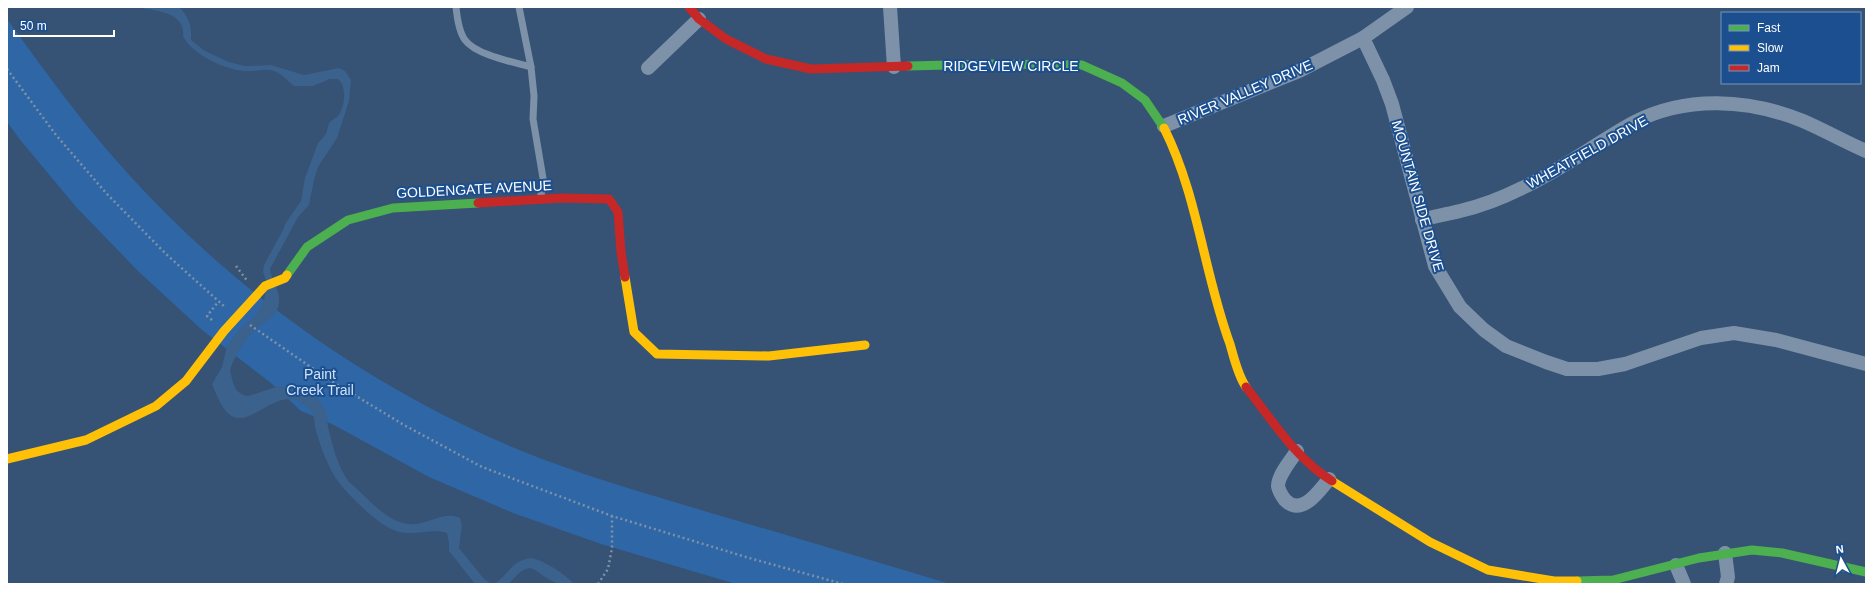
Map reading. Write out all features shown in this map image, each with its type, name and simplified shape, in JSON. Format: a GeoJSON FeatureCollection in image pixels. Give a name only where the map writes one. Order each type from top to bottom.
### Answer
{"type":"FeatureCollection","features":[{"type":"Feature","properties":{"kind":"street","name":"RIDGEVIEW CIRCLE"},"geometry":{"type":"LineString","coordinates":[[689,7],[699,19],[726,39],[766,59],[811,69],[991,64],[1082,65],[1122,83],[1145,100],[1164,126],[1177,154],[1206,254],[1219,315],[1244,384],[1297,451],[1313,467],[1329,479],[1430,542],[1488,570],[1554,581],[1613,580],[1725,553],[1752,550],[1782,553],[1866,572]]}},
{"type":"Feature","properties":{"kind":"street"},"geometry":{"type":"LineString","coordinates":[[890,7],[894,67]]}},
{"type":"Feature","properties":{"kind":"street","name":"RIVER VALLEY DRIVE"},"geometry":{"type":"LineString","coordinates":[[1164,126],[1273,82],[1363,38],[1407,7]]}},
{"type":"Feature","properties":{"kind":"street"},"geometry":{"type":"LineString","coordinates":[[648,68],[699,19]]}},
{"type":"Feature","properties":{"kind":"street","name":"MOUNTAIN SIDE DRIVE"},"geometry":{"type":"LineString","coordinates":[[1363,38],[1383,80],[1392,104],[1435,266],[1460,307],[1484,330],[1506,346],[1546,362],[1567,368],[1598,369],[1625,364],[1701,338],[1734,333],[1776,340],[1866,364]]}},
{"type":"Feature","properties":{"kind":"street","name":"WHEATFIELD DRIVE"},"geometry":{"type":"LineString","coordinates":[[1422,220],[1460,211],[1521,189],[1635,122],[1668,110],[1689,105],[1709,102],[1738,104],[1764,109],[1803,121],[1866,151]]}},
{"type":"Feature","properties":{"kind":"street","name":"GOLDENGATE AVENUE"},"geometry":{"type":"LineString","coordinates":[[7,459],[86,440],[156,406],[186,381],[224,331],[260,290],[265,286],[285,278],[307,247],[348,220],[393,208],[437,204],[562,198],[609,199],[618,212],[621,252],[634,332],[657,354],[768,356],[865,345]]}},
{"type":"Feature","properties":{"kind":"street"},"geometry":{"type":"LineString","coordinates":[[1297,451],[1282,474],[1278,486],[1281,495],[1288,503],[1299,505],[1310,501],[1329,479]]}},
{"type":"Feature","properties":{"kind":"street"},"geometry":{"type":"LineString","coordinates":[[1725,553],[1728,577],[1726,584]]}},
{"type":"Feature","properties":{"kind":"street"},"geometry":{"type":"LineString","coordinates":[[1676,565],[1684,584]]}},
{"type":"Feature","properties":{"kind":"lane"},"geometry":{"type":"LineString","coordinates":[[456,7],[459,26],[464,40],[476,49],[531,67]]}},
{"type":"Feature","properties":{"kind":"lane"},"geometry":{"type":"LineString","coordinates":[[519,7],[531,67],[534,96],[533,119],[544,184],[539,200]]}},
{"type":"Feature","properties":{"kind":"path"},"geometry":{"type":"LineString","coordinates":[[7,69],[56,136],[106,193],[166,254],[218,302],[207,316]]}},
{"type":"Feature","properties":{"kind":"path"},"geometry":{"type":"LineString","coordinates":[[281,348],[404,425],[482,466],[612,516],[749,558],[843,584]]}},
{"type":"Feature","properties":{"kind":"path"},"geometry":{"type":"LineString","coordinates":[[598,584],[608,569],[612,548],[612,516]]}},
{"type":"Feature","properties":{"kind":"green space","name":"Paint Creek Trail"},"geometry":{"type":"Polygon","coordinates":[[[7,19],[77,113],[122,167],[164,212],[208,254],[255,293],[304,330],[354,364],[407,396],[461,424],[517,449],[589,475],[637,491],[950,584],[736,584],[601,544],[513,513],[429,477],[332,424],[301,411],[271,383],[202,330],[139,272],[77,208],[21,141],[7,122],[7,19]]]}},
{"type":"Feature","properties":{"kind":"shaded area"},"geometry":{"type":"Polygon","coordinates":[[[136,7],[179,7],[189,22],[191,40],[205,51],[229,62],[245,66],[271,65],[304,75],[339,68],[345,71],[351,80],[349,101],[337,138],[318,167],[309,205],[298,217],[270,269],[278,292],[278,307],[273,316],[256,329],[242,346],[230,370],[232,379],[237,390],[243,395],[248,396],[284,386],[297,387],[309,392],[319,401],[326,412],[328,427],[336,456],[341,469],[349,482],[384,514],[400,522],[416,524],[447,516],[460,518],[462,525],[459,548],[484,579],[492,584],[475,584],[449,551],[447,533],[433,531],[413,533],[399,532],[384,525],[358,504],[342,487],[332,472],[320,444],[315,427],[314,416],[304,404],[291,399],[282,400],[246,417],[238,418],[230,415],[221,405],[212,384],[222,367],[227,346],[241,328],[256,315],[264,300],[267,283],[263,272],[264,265],[285,224],[301,201],[305,178],[318,143],[326,134],[329,123],[338,116],[341,111],[344,101],[344,91],[341,82],[338,79],[330,79],[313,86],[294,86],[274,71],[238,70],[220,65],[201,55],[187,43],[183,36],[183,28],[179,21],[174,17],[159,11],[136,7]]]}},
{"type":"Feature","properties":{"kind":"shaded area"},"geometry":{"type":"Polygon","coordinates":[[[531,558],[554,568],[574,584],[557,583],[529,568],[517,575],[509,584],[494,584],[518,562],[531,558]]]}},
{"type":"Feature","properties":{"kind":"traffic: fast"},"geometry":{"type":"LineString","coordinates":[[908,66],[991,64],[1082,65],[1122,83],[1145,100],[1164,128]]}},
{"type":"Feature","properties":{"kind":"traffic: fast"},"geometry":{"type":"LineString","coordinates":[[287,275],[307,247],[348,220],[393,208],[478,203]]}},
{"type":"Feature","properties":{"kind":"traffic: fast"},"geometry":{"type":"LineString","coordinates":[[1577,581],[1613,580],[1699,558],[1752,550],[1782,553],[1866,572]]}},
{"type":"Feature","properties":{"kind":"traffic: slow"},"geometry":{"type":"LineString","coordinates":[[1164,128],[1176,154],[1185,181],[1221,317],[1238,372],[1246,387]]}},
{"type":"Feature","properties":{"kind":"traffic: slow"},"geometry":{"type":"LineString","coordinates":[[7,459],[86,440],[156,406],[186,381],[224,331],[265,286],[285,278],[287,275]]}},
{"type":"Feature","properties":{"kind":"traffic: slow"},"geometry":{"type":"LineString","coordinates":[[625,277],[634,332],[657,354],[769,356],[865,345]]}},
{"type":"Feature","properties":{"kind":"traffic: slow"},"geometry":{"type":"LineString","coordinates":[[1332,481],[1430,542],[1488,570],[1554,581],[1577,581]]}},
{"type":"Feature","properties":{"kind":"traffic: jam"},"geometry":{"type":"LineString","coordinates":[[689,7],[699,19],[726,39],[766,59],[811,69],[908,66]]}},
{"type":"Feature","properties":{"kind":"traffic: jam"},"geometry":{"type":"LineString","coordinates":[[478,203],[562,198],[609,199],[618,212],[621,252],[625,277]]}},
{"type":"Feature","properties":{"kind":"traffic: jam"},"geometry":{"type":"LineString","coordinates":[[1246,387],[1285,438],[1307,462],[1332,481]]}}]}
